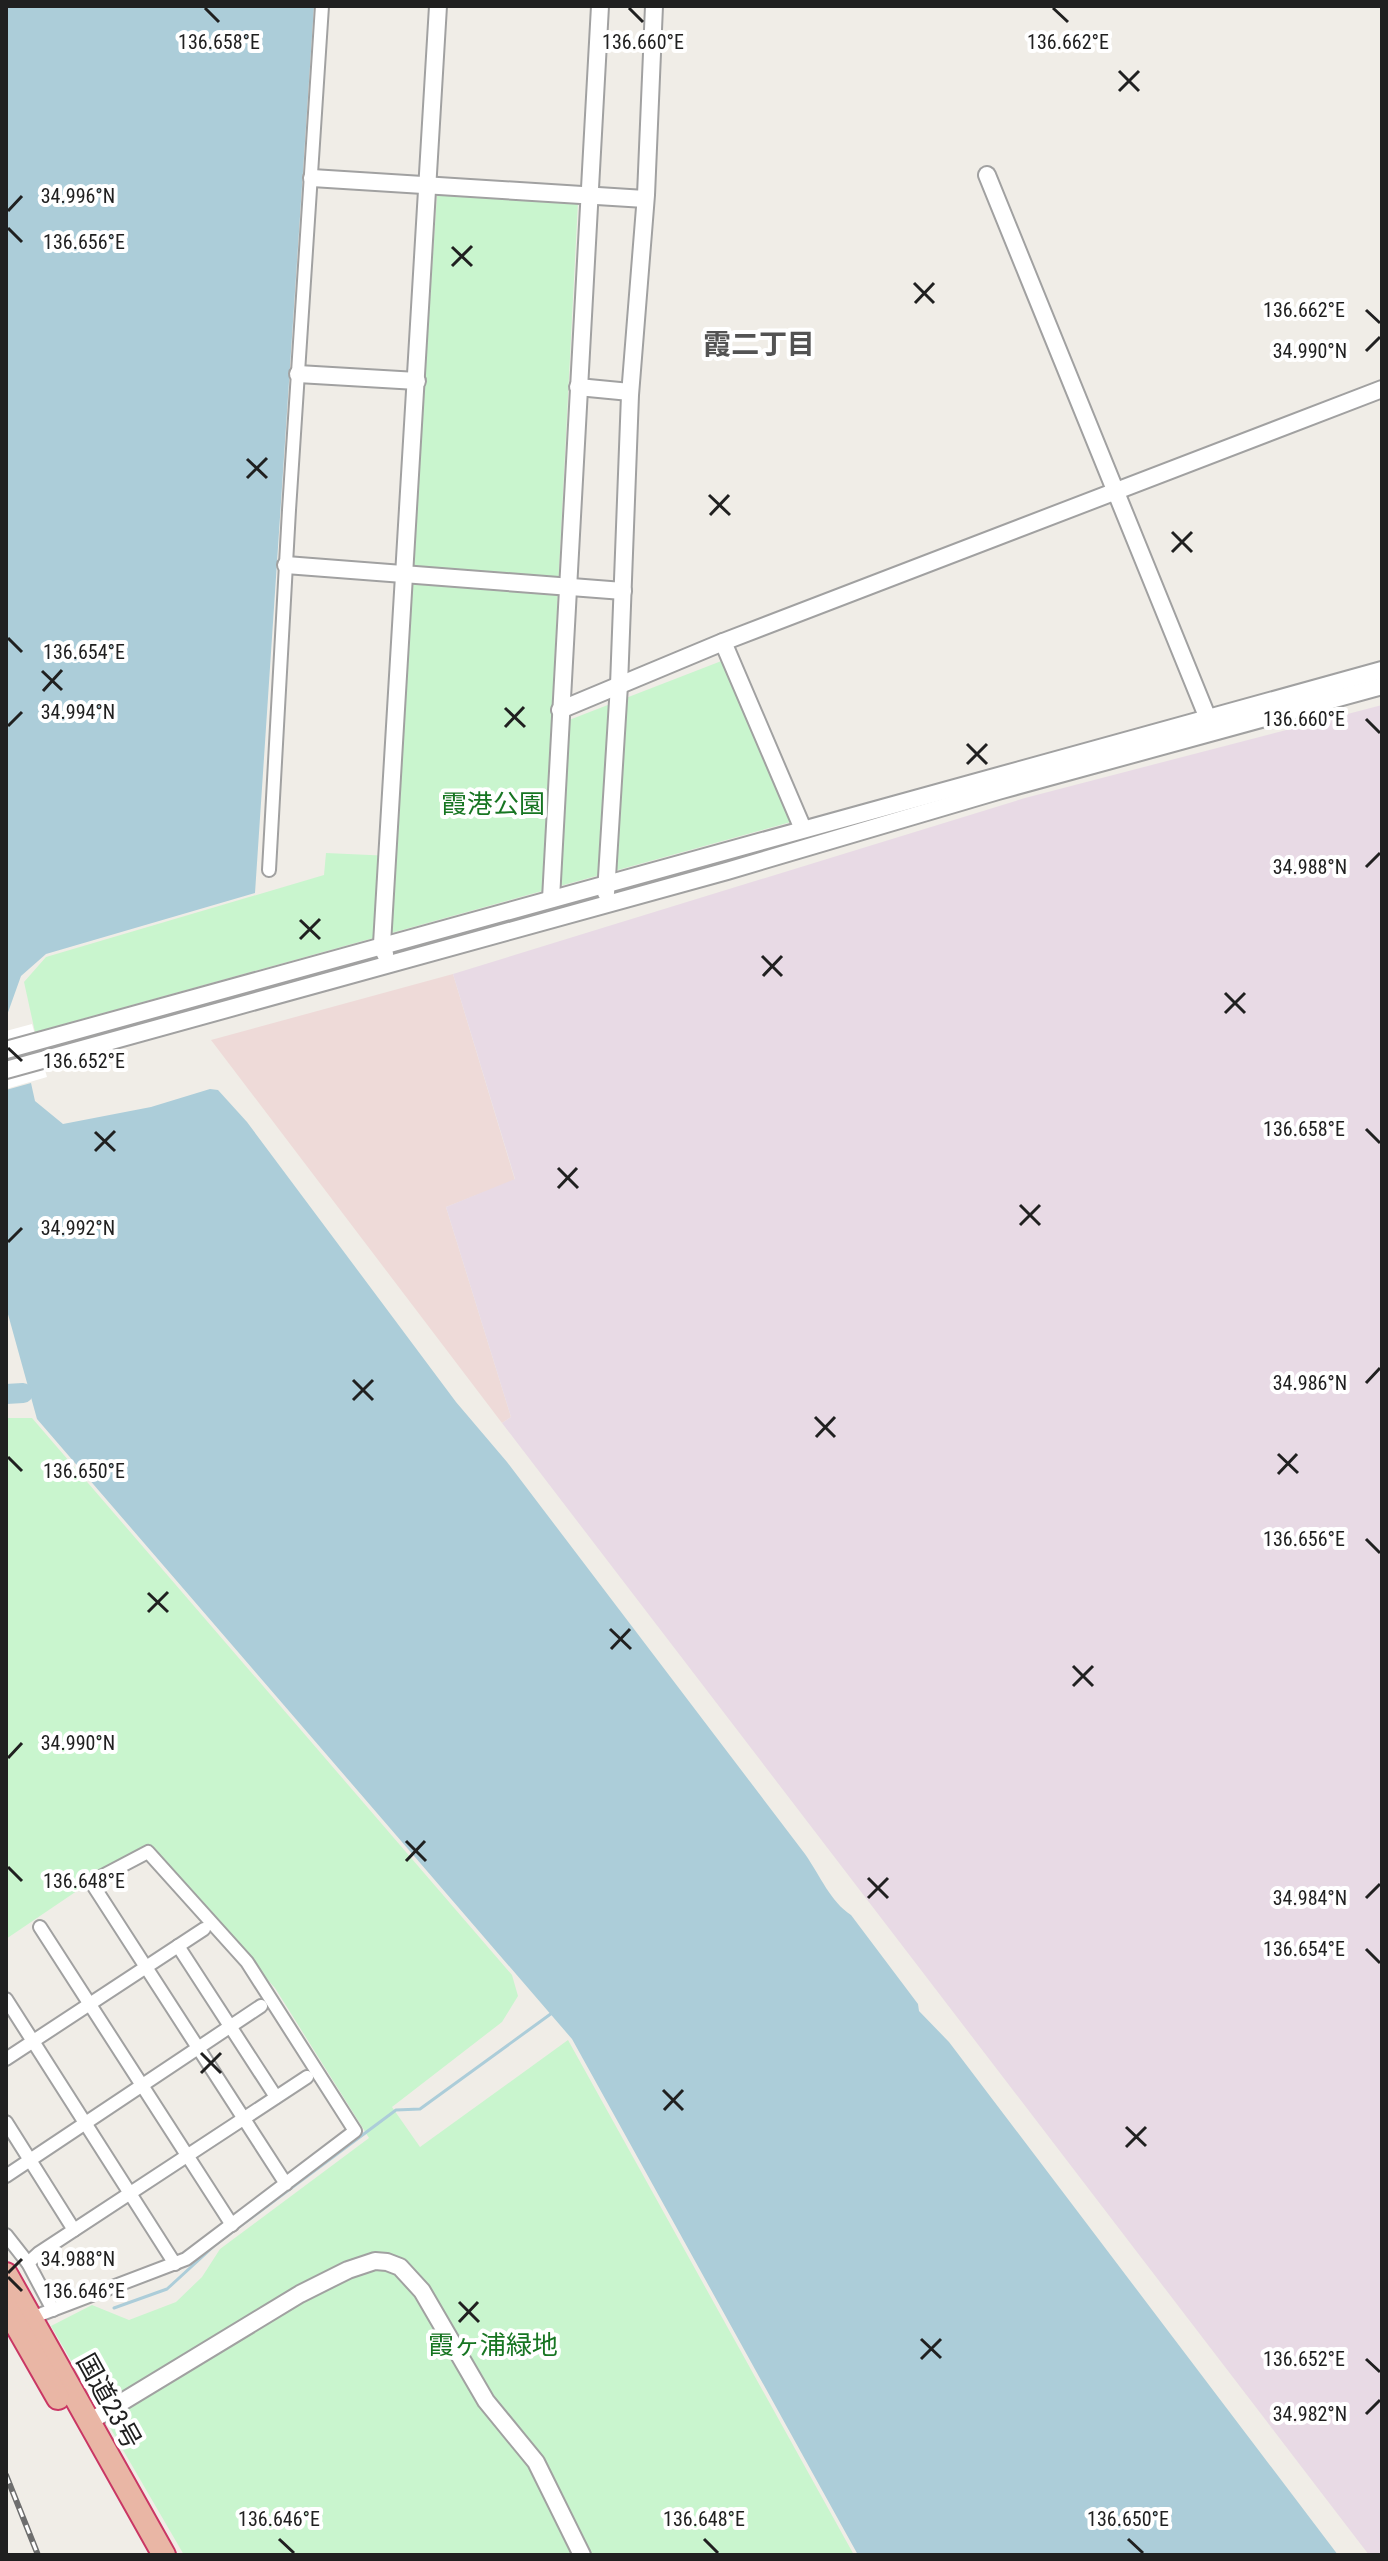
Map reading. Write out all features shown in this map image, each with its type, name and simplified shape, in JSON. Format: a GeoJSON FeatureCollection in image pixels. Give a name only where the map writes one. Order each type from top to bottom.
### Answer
{"type":"FeatureCollection","features":[{"type":"Feature","properties":{"kind":"highway","name":"国道23号"},"geometry":{"type":"LineString","coordinates":[[6,2274],[15,2319],[148,2555]]}},
{"type":"Feature","properties":{"kind":"highway","name":"国道23号"},"geometry":{"type":"LineString","coordinates":[[15,2319],[89,2422],[164,2555]]}},
{"type":"Feature","properties":{"kind":"street"},"geometry":{"type":"LineString","coordinates":[[269,870],[322,6]]}},
{"type":"Feature","properties":{"kind":"street"},"geometry":{"type":"LineString","coordinates":[[387,963],[382,944],[438,6]]}},
{"type":"Feature","properties":{"kind":"street"},"geometry":{"type":"LineString","coordinates":[[551,899],[600,6]]}},
{"type":"Feature","properties":{"kind":"street"},"geometry":{"type":"LineString","coordinates":[[605,904],[619,685],[630,392],[645,199],[654,6]]}},
{"type":"Feature","properties":{"kind":"street"},"geometry":{"type":"LineString","coordinates":[[987,175],[1210,725]]}},
{"type":"Feature","properties":{"kind":"street"},"geometry":{"type":"LineString","coordinates":[[312,178],[645,199]]}},
{"type":"Feature","properties":{"kind":"street"},"geometry":{"type":"LineString","coordinates":[[298,374],[417,381]]}},
{"type":"Feature","properties":{"kind":"street"},"geometry":{"type":"LineString","coordinates":[[578,387],[630,392]]}},
{"type":"Feature","properties":{"kind":"street"},"geometry":{"type":"LineString","coordinates":[[560,710],[723,642],[1382,389]]}},
{"type":"Feature","properties":{"kind":"street"},"geometry":{"type":"LineString","coordinates":[[286,565],[566,584],[623,591]]}},
{"type":"Feature","properties":{"kind":"street"},"geometry":{"type":"LineString","coordinates":[[723,642],[803,829]]}},
{"type":"Feature","properties":{"kind":"street"},"geometry":{"type":"LineString","coordinates":[[6,1070],[605,904],[1210,725],[1382,670]]}},
{"type":"Feature","properties":{"kind":"street"},"geometry":{"type":"LineString","coordinates":[[6,1050],[803,829],[1210,725],[1382,686]]}},
{"type":"Feature","properties":{"kind":"street"},"geometry":{"type":"LineString","coordinates":[[551,899],[605,904]]}},
{"type":"Feature","properties":{"kind":"street"},"geometry":{"type":"LineString","coordinates":[[15,2319],[53,2310],[175,2264],[232,2225],[286,2184],[355,2131],[247,1962],[148,1852],[91,1882],[286,2184]]}},
{"type":"Feature","properties":{"kind":"street"},"geometry":{"type":"LineString","coordinates":[[40,1927],[232,2225]]}},
{"type":"Feature","properties":{"kind":"street"},"geometry":{"type":"LineString","coordinates":[[6,2059],[204,1929]]}},
{"type":"Feature","properties":{"kind":"street"},"geometry":{"type":"LineString","coordinates":[[178,1946],[276,2097]]}},
{"type":"Feature","properties":{"kind":"street"},"geometry":{"type":"LineString","coordinates":[[6,1999],[175,2264]]}},
{"type":"Feature","properties":{"kind":"street"},"geometry":{"type":"LineString","coordinates":[[6,2176],[261,2006]]}},
{"type":"Feature","properties":{"kind":"street"},"geometry":{"type":"LineString","coordinates":[[28,2263],[307,2077]]}},
{"type":"Feature","properties":{"kind":"street"},"geometry":{"type":"LineString","coordinates":[[6,2122],[74,2230]]}},
{"type":"Feature","properties":{"kind":"street"},"geometry":{"type":"LineString","coordinates":[[6,2235],[28,2263],[53,2310]]}},
{"type":"Feature","properties":{"kind":"street"},"geometry":{"type":"LineString","coordinates":[[89,2422],[300,2294],[348,2270],[375,2261],[387,2262],[400,2267],[422,2291],[486,2401],[536,2462],[582,2555]]}},
{"type":"Feature","properties":{"kind":"shaded area"},"geometry":{"type":"Polygon","coordinates":[[[1382,705],[1382,2555],[1369,2555],[502,1423],[511,1417],[446,1207],[515,1179],[453,974],[1025,798],[1382,705]]]}},
{"type":"Feature","properties":{"kind":"shaded area"},"geometry":{"type":"Polygon","coordinates":[[[453,974],[515,1180],[446,1207],[511,1417],[502,1423],[211,1040],[453,974]]]}},
{"type":"Feature","properties":{"kind":"green space","name":"霞港公園"},"geometry":{"type":"Polygon","coordinates":[[[437,195],[578,202],[551,727],[724,660],[791,822],[35,1032],[24,982],[46,957],[324,875],[326,853],[392,856],[437,195]]]}},
{"type":"Feature","properties":{"kind":"green space","name":"霞ヶ浦緑地"},"geometry":{"type":"Polygon","coordinates":[[[6,1418],[32,1418],[512,1975],[518,1996],[502,2022],[392,2107],[420,2147],[568,2040],[854,2555],[184,2555],[51,2326],[92,2305],[129,2320],[176,2302],[202,2277],[220,2249],[369,2138],[275,1988],[156,1855],[99,1876],[6,1939],[6,1418]]]}},
{"type":"Feature","properties":{"kind":"water"},"geometry":{"type":"Polygon","coordinates":[[[6,6],[314,6],[255,893],[46,954],[21,976],[6,1018],[6,6]]]}},
{"type":"Feature","properties":{"kind":"water"},"geometry":{"type":"Polygon","coordinates":[[[31,1083],[35,1101],[63,1124],[151,1107],[210,1089],[218,1090],[247,1122],[456,1402],[507,1462],[805,1854],[831,1896],[851,1915],[918,2004],[919,2011],[949,2042],[1338,2555],[858,2555],[572,2039],[37,1419],[6,1307],[6,1090],[31,1083]]]}},
{"type":"Feature","properties":{"kind":"pier"},"geometry":{"type":"Polygon","coordinates":[[[32,1024],[47,1077],[6,1089],[6,1031],[32,1024]]]}},
{"type":"Feature","properties":{"kind":"waterway"},"geometry":{"type":"LineString","coordinates":[[6,1394],[23,1393]]}},
{"type":"Feature","properties":{"kind":"waterway"},"geometry":{"type":"LineString","coordinates":[[114,2308],[167,2289],[215,2245],[396,2110],[420,2109],[552,2013]]}},
{"type":"Feature","properties":{"kind":"railway"},"geometry":{"type":"LineString","coordinates":[[6,2475],[38,2555]]}},
{"type":"Feature","properties":{"kind":"district","name":"霞二丁目"},"geometry":{"type":"Point","coordinates":[759,344]}}]}
